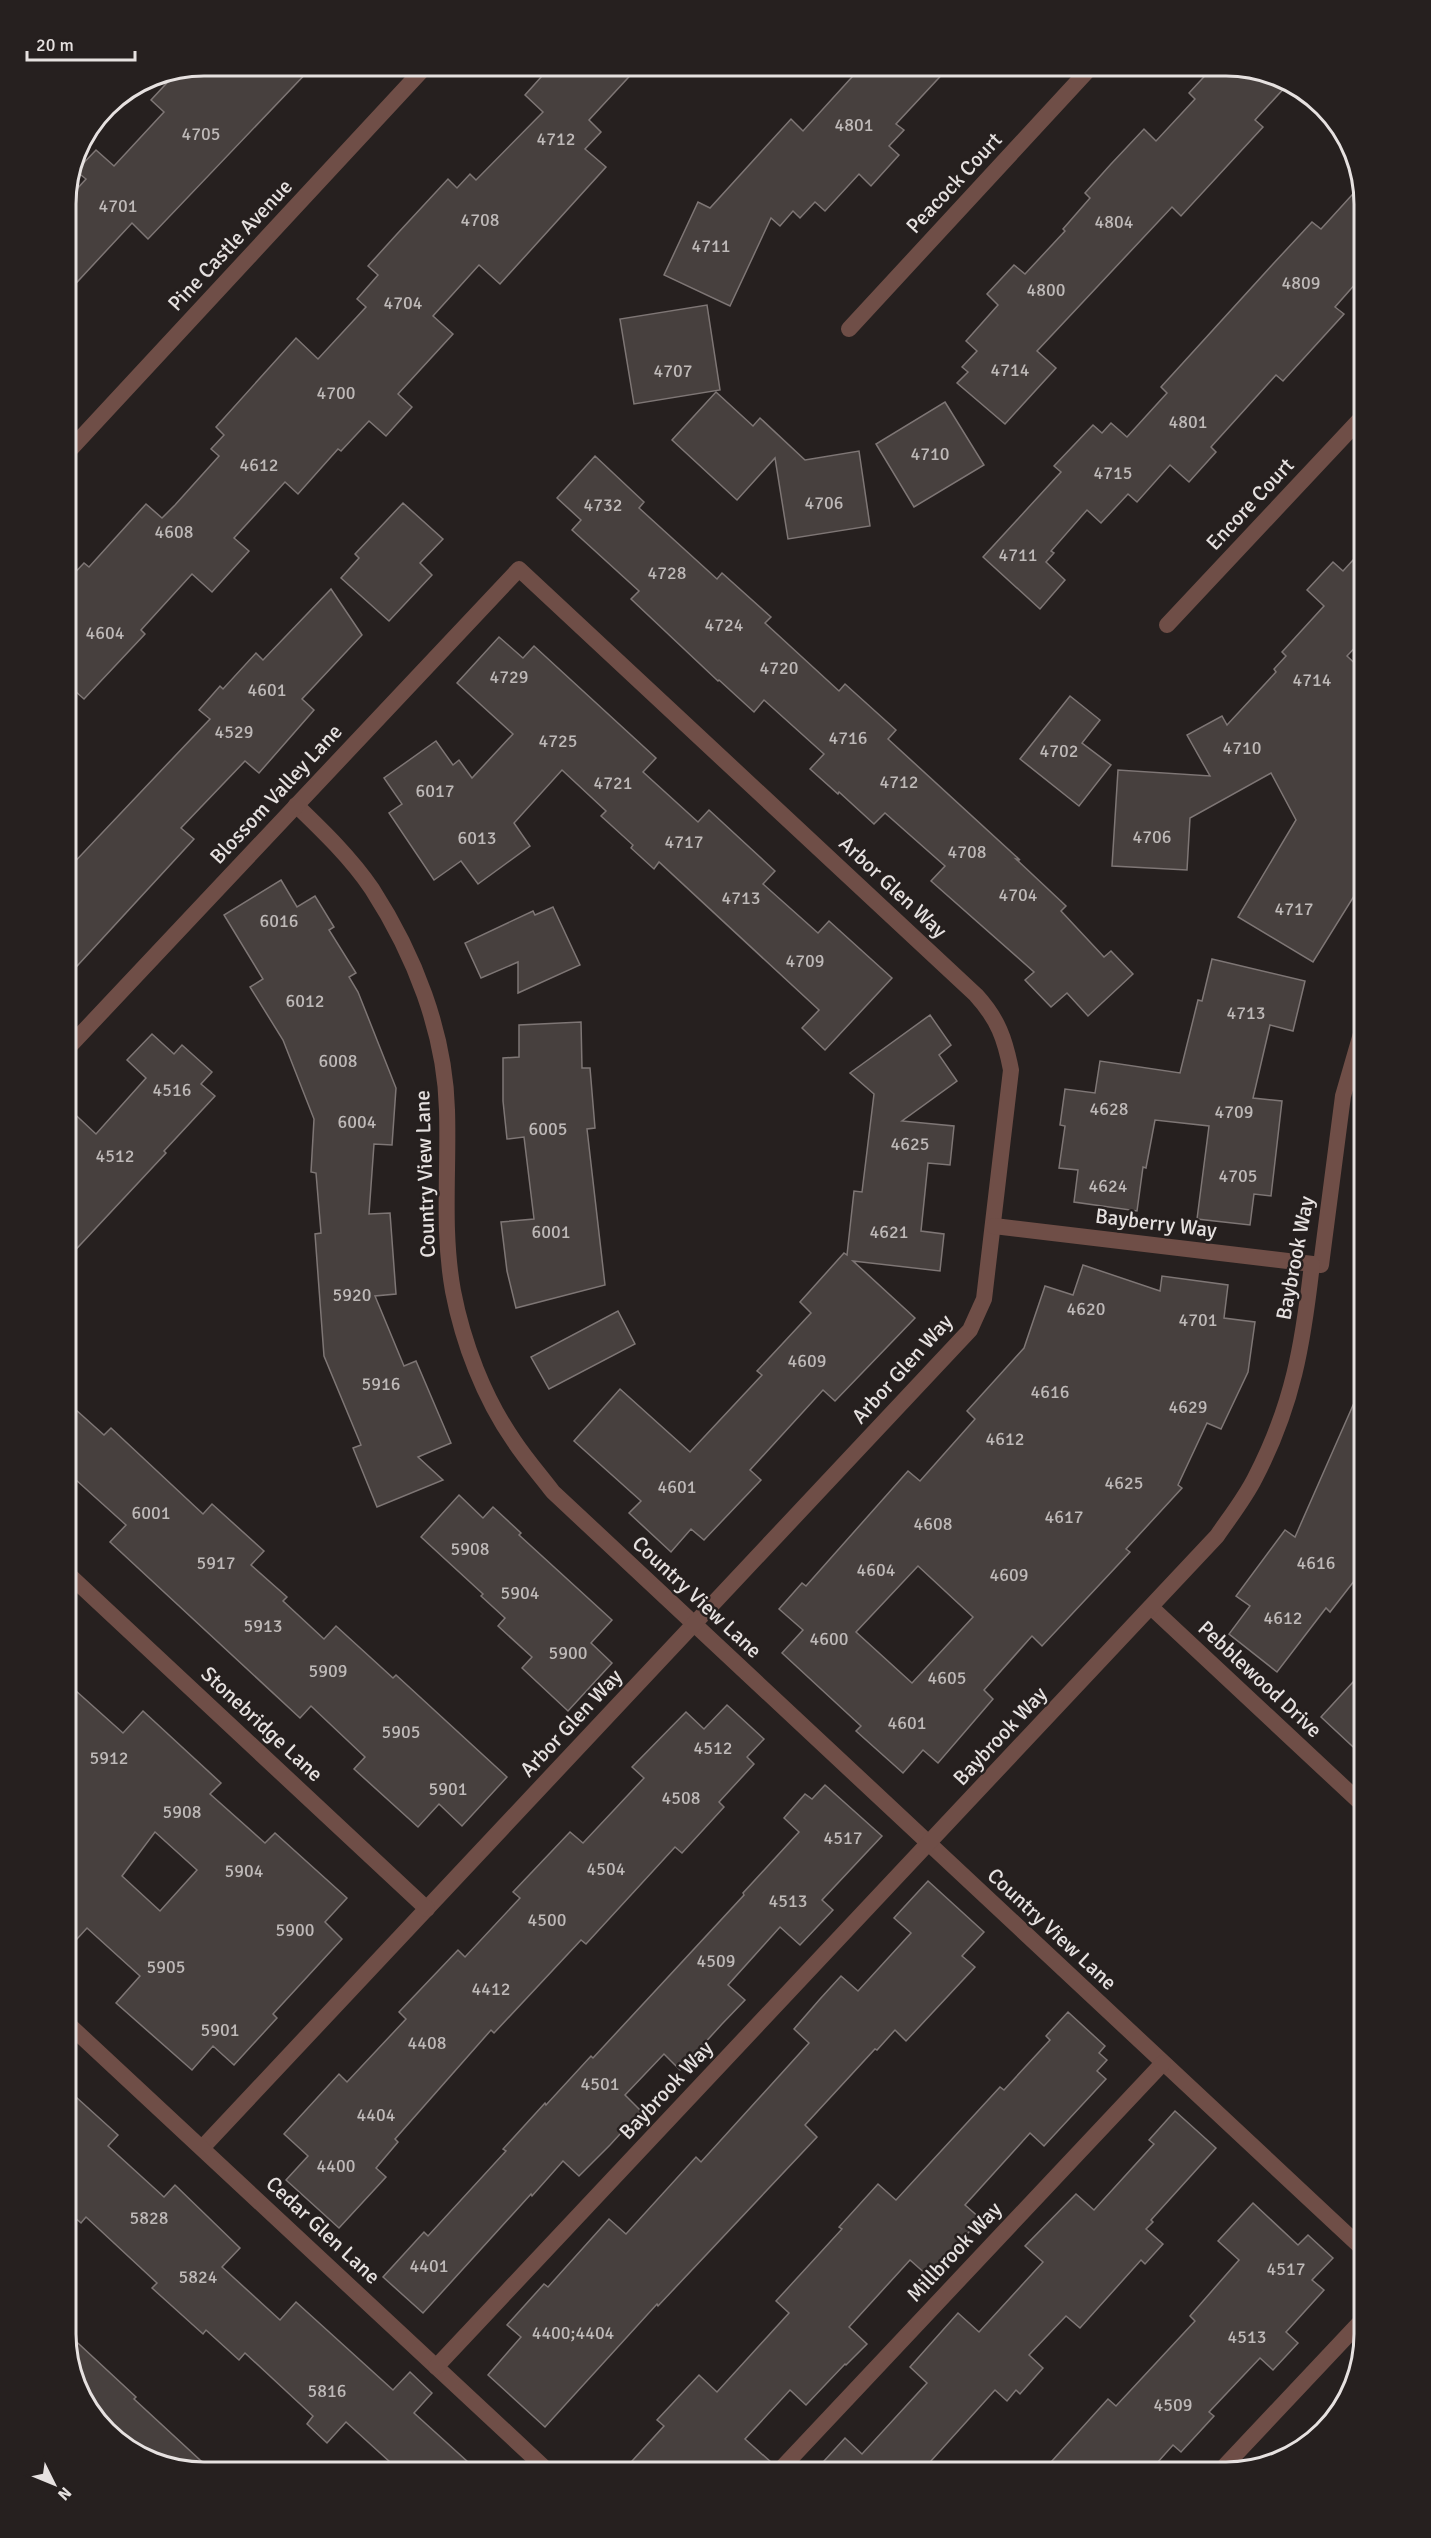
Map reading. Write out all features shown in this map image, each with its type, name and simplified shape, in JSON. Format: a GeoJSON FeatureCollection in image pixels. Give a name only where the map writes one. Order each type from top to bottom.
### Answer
{"type":"FeatureCollection","features":[{"type":"Feature","properties":{"kind":"street","name":"Pine Castle Avenue"},"geometry":{"type":"LineString","coordinates":[[77,442],[417,76]]}},
{"type":"Feature","properties":{"kind":"street","name":"Peacock Court"},"geometry":{"type":"LineString","coordinates":[[849,329],[1082,77]]}},
{"type":"Feature","properties":{"kind":"street","name":"Encore Court"},"geometry":{"type":"LineString","coordinates":[[1167,625],[1354,426]]}},
{"type":"Feature","properties":{"kind":"street","name":"Blossom Valley Lane"},"geometry":{"type":"LineString","coordinates":[[77,1039],[519,569]]}},
{"type":"Feature","properties":{"kind":"street","name":"Arbor Glen Way"},"geometry":{"type":"LineString","coordinates":[[202,2148],[970,1330],[984,1299],[1011,1070],[1005,1038],[989,1009],[519,569]]}},
{"type":"Feature","properties":{"kind":"street","name":"Country View Lane"},"geometry":{"type":"LineString","coordinates":[[296,805],[333,840],[371,888],[402,940],[423,989],[440,1048],[447,1108],[446,1233],[453,1291],[466,1341],[485,1388],[513,1440],[553,1492],[1354,2241]]}},
{"type":"Feature","properties":{"kind":"street","name":"Baybrook Way"},"geometry":{"type":"LineString","coordinates":[[436,2367],[1152,1608],[1217,1536],[1254,1479],[1272,1443],[1296,1374],[1312,1264],[1321,1265],[1343,1096],[1354,1058]]}},
{"type":"Feature","properties":{"kind":"street","name":"Bayberry Way"},"geometry":{"type":"LineString","coordinates":[[994,1226],[1312,1264]]}},
{"type":"Feature","properties":{"kind":"street","name":"Stonebridge Lane"},"geometry":{"type":"LineString","coordinates":[[76,1582],[427,1909]]}},
{"type":"Feature","properties":{"kind":"street","name":"Pebblewood Drive"},"geometry":{"type":"LineString","coordinates":[[1152,1608],[1354,1797]]}},
{"type":"Feature","properties":{"kind":"street","name":"Cedar Glen Lane"},"geometry":{"type":"LineString","coordinates":[[76,2031],[538,2461]]}},
{"type":"Feature","properties":{"kind":"street","name":"Millbrook Way"},"geometry":{"type":"LineString","coordinates":[[788,2462],[1163,2063]]}},
{"type":"Feature","properties":{"kind":"street"},"geometry":{"type":"LineString","coordinates":[[1229,2462],[1354,2329]]}},
{"type":"Feature","properties":{"kind":"building"},"geometry":{"type":"Polygon","coordinates":[[[303,76],[148,239],[132,223],[77,282],[77,196],[78,188],[86,179],[80,174],[83,163],[96,150],[114,166],[164,112],[151,100],[168,82],[188,78],[303,76]]]}},
{"type":"Feature","properties":{"kind":"building"},"geometry":{"type":"Polygon","coordinates":[[[542,76],[629,76],[589,120],[601,132],[585,149],[606,167],[500,284],[479,265],[433,316],[453,334],[398,394],[412,407],[386,436],[369,421],[341,451],[338,449],[298,494],[285,482],[234,538],[249,551],[212,592],[192,574],[141,630],[145,634],[84,699],[77,693],[77,571],[84,563],[89,567],[146,504],[162,518],[175,505],[219,456],[211,449],[224,435],[216,427],[296,338],[318,359],[366,307],[357,299],[378,275],[368,266],[397,234],[448,179],[457,188],[470,174],[476,180],[543,112],[525,95],[542,76]]]}},
{"type":"Feature","properties":{"kind":"building"},"geometry":{"type":"Polygon","coordinates":[[[852,77],[940,77],[896,124],[904,130],[889,146],[899,155],[871,186],[859,174],[825,211],[815,202],[800,218],[793,211],[780,226],[771,218],[730,306],[664,275],[698,202],[710,208],[791,119],[803,131],[852,77]]]}},
{"type":"Feature","properties":{"kind":"building"},"geometry":{"type":"Polygon","coordinates":[[[1204,77],[1252,79],[1283,90],[1255,120],[1263,127],[1181,216],[1172,207],[1037,351],[1056,368],[1005,424],[957,383],[968,372],[962,367],[977,351],[966,341],[998,305],[987,294],[1014,265],[1025,274],[1065,231],[1063,229],[1090,198],[1085,193],[1111,164],[1144,129],[1156,141],[1195,99],[1189,93],[1204,77]]]}},
{"type":"Feature","properties":{"kind":"building"},"geometry":{"type":"Polygon","coordinates":[[[1353,193],[1354,285],[1335,307],[1344,314],[1283,381],[1276,375],[1211,447],[1216,452],[1189,482],[1170,465],[1137,502],[1128,494],[1101,523],[1087,510],[1051,551],[1054,553],[1046,562],[1065,580],[1040,609],[983,557],[1061,472],[1054,466],[1093,425],[1102,433],[1111,423],[1127,437],[1167,393],[1161,387],[1312,222],[1321,229],[1353,193]]]}},
{"type":"Feature","properties":{"kind":"building"},"geometry":{"type":"Polygon","coordinates":[[[707,305],[720,390],[634,404],[620,319],[707,305]]]}},
{"type":"Feature","properties":{"kind":"building"},"geometry":{"type":"Polygon","coordinates":[[[716,392],[753,426],[760,418],[805,460],[859,451],[870,526],[788,539],[775,458],[737,500],[672,440],[716,392]]]}},
{"type":"Feature","properties":{"kind":"building"},"geometry":{"type":"Polygon","coordinates":[[[945,402],[984,465],[914,507],[876,444],[945,402]]]}},
{"type":"Feature","properties":{"kind":"building"},"geometry":{"type":"Polygon","coordinates":[[[595,456],[644,502],[639,508],[717,579],[722,573],[771,617],[765,623],[839,691],[845,684],[896,730],[888,739],[1020,860],[1016,859],[1066,906],[1061,911],[1104,957],[1111,951],[1133,974],[1088,1016],[1067,993],[1051,1007],[1025,980],[1034,972],[931,881],[945,866],[885,813],[874,824],[810,769],[824,754],[764,700],[754,712],[718,681],[631,599],[639,591],[572,530],[581,520],[557,498],[595,456]]]}},
{"type":"Feature","properties":{"kind":"building"},"geometry":{"type":"Polygon","coordinates":[[[403,503],[443,539],[420,563],[432,575],[389,621],[341,578],[359,558],[355,554],[403,503]]]}},
{"type":"Feature","properties":{"kind":"building"},"geometry":{"type":"Polygon","coordinates":[[[1354,559],[1354,649],[1347,656],[1354,663],[1354,896],[1313,962],[1238,917],[1296,820],[1271,773],[1190,818],[1187,870],[1112,866],[1118,770],[1210,776],[1187,735],[1222,716],[1227,725],[1276,672],[1274,669],[1286,656],[1282,652],[1324,606],[1307,590],[1333,562],[1343,571],[1354,559]]]}},
{"type":"Feature","properties":{"kind":"building"},"geometry":{"type":"Polygon","coordinates":[[[331,589],[362,635],[302,699],[314,710],[259,773],[245,761],[181,828],[194,839],[77,966],[77,860],[210,719],[199,710],[220,686],[223,689],[256,653],[263,660],[331,589]]]}},
{"type":"Feature","properties":{"kind":"building"},"geometry":{"type":"Polygon","coordinates":[[[499,637],[523,658],[534,646],[656,758],[643,772],[698,822],[709,810],[775,871],[763,884],[818,933],[829,921],[892,978],[825,1050],[802,1028],[819,1010],[659,862],[654,869],[631,848],[633,845],[601,816],[606,811],[562,770],[514,823],[530,846],[478,884],[461,861],[434,880],[389,813],[402,804],[384,778],[436,741],[453,765],[459,760],[472,778],[513,734],[457,683],[499,637]]]}},
{"type":"Feature","properties":{"kind":"building"},"geometry":{"type":"Polygon","coordinates":[[[1070,696],[1100,720],[1082,743],[1111,765],[1079,806],[1020,759],[1070,696]]]}},
{"type":"Feature","properties":{"kind":"building"},"geometry":{"type":"Polygon","coordinates":[[[281,880],[297,907],[315,896],[334,927],[329,930],[356,973],[349,977],[358,992],[396,1088],[392,1145],[374,1144],[369,1214],[390,1213],[396,1294],[375,1296],[404,1366],[416,1361],[451,1443],[418,1457],[443,1480],[377,1507],[353,1448],[361,1445],[324,1356],[315,1234],[321,1233],[316,1173],[311,1172],[314,1119],[283,1040],[250,987],[263,979],[224,915],[281,880]]]}},
{"type":"Feature","properties":{"kind":"building"},"geometry":{"type":"Polygon","coordinates":[[[553,907],[580,965],[518,993],[518,962],[481,978],[465,943],[533,911],[535,915],[553,907]]]}},
{"type":"Feature","properties":{"kind":"building"},"geometry":{"type":"Polygon","coordinates":[[[1212,959],[1305,981],[1293,1031],[1270,1025],[1253,1098],[1282,1101],[1271,1196],[1254,1194],[1250,1225],[1197,1219],[1209,1126],[1155,1120],[1146,1168],[1143,1167],[1137,1211],[1074,1202],[1078,1170],[1059,1168],[1065,1126],[1060,1125],[1065,1089],[1095,1093],[1100,1061],[1180,1073],[1198,1000],[1202,1001],[1212,959]]]}},
{"type":"Feature","properties":{"kind":"building"},"geometry":{"type":"Polygon","coordinates":[[[930,1015],[951,1045],[939,1055],[957,1081],[902,1121],[954,1126],[950,1165],[928,1163],[921,1231],[944,1234],[940,1271],[853,1261],[915,1318],[835,1401],[823,1390],[750,1470],[761,1480],[704,1540],[691,1529],[671,1552],[629,1513],[641,1501],[574,1441],[620,1389],[690,1452],[762,1375],[757,1371],[811,1313],[800,1302],[844,1253],[847,1255],[854,1191],[862,1192],[874,1094],[850,1073],[930,1015]]]}},
{"type":"Feature","properties":{"kind":"building"},"geometry":{"type":"Polygon","coordinates":[[[581,1022],[582,1068],[590,1068],[595,1128],[587,1129],[605,1285],[516,1308],[507,1271],[501,1222],[534,1219],[524,1137],[507,1139],[503,1101],[503,1058],[519,1057],[519,1025],[581,1022]]]}},
{"type":"Feature","properties":{"kind":"building"},"geometry":{"type":"Polygon","coordinates":[[[152,1034],[174,1054],[182,1045],[212,1072],[201,1084],[215,1096],[164,1151],[166,1153],[77,1249],[77,1116],[96,1134],[146,1078],[127,1060],[152,1034]]]}},
{"type":"Feature","properties":{"kind":"building"},"geometry":{"type":"Polygon","coordinates":[[[1083,1265],[1160,1291],[1162,1276],[1228,1285],[1224,1318],[1255,1322],[1248,1372],[1221,1429],[1207,1423],[1178,1485],[1182,1488],[1126,1549],[1130,1552],[1042,1646],[1032,1636],[984,1690],[993,1699],[938,1763],[923,1750],[903,1773],[856,1731],[861,1726],[782,1653],[803,1630],[779,1609],[802,1583],[806,1586],[908,1471],[920,1481],[975,1419],[967,1411],[1024,1348],[1045,1286],[1073,1295],[1083,1265]],[[918,1566],[856,1632],[912,1683],[973,1617],[918,1566]]]}},
{"type":"Feature","properties":{"kind":"building"},"geometry":{"type":"Polygon","coordinates":[[[618,1311],[635,1344],[549,1389],[531,1357],[618,1311]]]}},
{"type":"Feature","properties":{"kind":"building"},"geometry":{"type":"Polygon","coordinates":[[[1354,1403],[1354,1581],[1330,1612],[1326,1608],[1277,1672],[1229,1634],[1250,1606],[1236,1596],[1285,1530],[1295,1537],[1354,1403]]]}},
{"type":"Feature","properties":{"kind":"building"},"geometry":{"type":"Polygon","coordinates":[[[76,1410],[104,1435],[111,1428],[203,1514],[212,1504],[264,1551],[251,1565],[287,1597],[283,1601],[324,1639],[336,1626],[393,1678],[396,1675],[507,1777],[462,1826],[439,1804],[418,1827],[354,1769],[365,1757],[311,1706],[300,1718],[110,1542],[126,1525],[76,1480],[76,1410]]]}},
{"type":"Feature","properties":{"kind":"building"},"geometry":{"type":"Polygon","coordinates":[[[459,1495],[483,1518],[493,1507],[521,1533],[519,1535],[612,1620],[591,1643],[612,1663],[568,1711],[522,1668],[532,1657],[498,1626],[505,1618],[481,1596],[483,1594],[421,1537],[459,1495]]]}},
{"type":"Feature","properties":{"kind":"building"},"geometry":{"type":"Polygon","coordinates":[[[1354,1681],[1354,1748],[1321,1717],[1354,1681]]]}},
{"type":"Feature","properties":{"kind":"building"},"geometry":{"type":"Polygon","coordinates":[[[76,1691],[123,1733],[143,1711],[221,1783],[210,1794],[265,1843],[275,1833],[347,1898],[325,1922],[342,1939],[273,2014],[277,2018],[234,2065],[213,2046],[192,2070],[116,2003],[140,1976],[87,1928],[76,1940],[76,1691]],[[155,1832],[122,1876],[160,1911],[197,1870],[155,1832]]]}},
{"type":"Feature","properties":{"kind":"building"},"geometry":{"type":"Polygon","coordinates":[[[727,1705],[764,1739],[747,1757],[754,1764],[719,1802],[724,1807],[682,1853],[675,1847],[586,1944],[581,1940],[494,2033],[491,2030],[395,2139],[398,2142],[376,2168],[386,2177],[339,2228],[286,2180],[308,2156],[284,2134],[339,2074],[347,2082],[406,2019],[399,2012],[458,1950],[465,1957],[520,1898],[513,1892],[570,1832],[583,1843],[644,1778],[632,1767],[686,1712],[704,1729],[727,1705]]]}},
{"type":"Feature","properties":{"kind":"building"},"geometry":{"type":"Polygon","coordinates":[[[825,1785],[882,1836],[822,1900],[833,1910],[800,1945],[780,1927],[728,1985],[745,2000],[680,2070],[664,2054],[625,2095],[641,2111],[610,2145],[579,2176],[563,2161],[423,2313],[383,2277],[424,2232],[428,2236],[506,2151],[503,2149],[545,2103],[546,2105],[591,2056],[593,2058],[744,1895],[743,1893],[799,1832],[784,1818],[805,1794],[812,1799],[825,1785]]]}},
{"type":"Feature","properties":{"kind":"building"},"geometry":{"type":"Polygon","coordinates":[[[928,1881],[984,1932],[962,1956],[975,1967],[906,2041],[895,2030],[877,2050],[875,2049],[805,2125],[817,2137],[658,2306],[657,2304],[545,2427],[488,2375],[521,2337],[507,2325],[544,2284],[548,2287],[609,2219],[626,2234],[696,2157],[701,2162],[809,2043],[794,2029],[841,1976],[858,1991],[911,1933],[894,1918],[928,1881]]]}},
{"type":"Feature","properties":{"kind":"building"},"geometry":{"type":"Polygon","coordinates":[[[1068,2012],[1105,2046],[1099,2053],[1107,2060],[1097,2071],[1106,2079],[1044,2146],[1030,2133],[965,2205],[981,2219],[928,2276],[910,2260],[849,2327],[867,2344],[806,2405],[790,2390],[745,2439],[770,2462],[632,2461],[664,2426],[657,2420],[699,2375],[717,2392],[789,2313],[776,2301],[842,2229],[839,2227],[878,2184],[896,2200],[1000,2087],[1004,2090],[1050,2040],[1046,2036],[1068,2012]]]}},
{"type":"Feature","properties":{"kind":"building"},"geometry":{"type":"Polygon","coordinates":[[[76,2097],[118,2135],[108,2146],[164,2197],[175,2185],[240,2248],[222,2267],[280,2320],[296,2302],[393,2390],[410,2372],[432,2393],[414,2413],[467,2461],[389,2461],[346,2422],[327,2443],[307,2424],[313,2416],[245,2353],[239,2360],[206,2330],[203,2334],[152,2288],[157,2283],[86,2217],[81,2223],[76,2219],[76,2097]]]}},
{"type":"Feature","properties":{"kind":"building"},"geometry":{"type":"Polygon","coordinates":[[[1175,2111],[1216,2148],[1151,2220],[1153,2222],[1146,2229],[1163,2244],[1145,2264],[1141,2260],[1080,2328],[1066,2316],[1029,2355],[1043,2368],[1020,2394],[1016,2390],[1007,2401],[995,2390],[930,2462],[823,2462],[845,2438],[862,2454],[927,2383],[910,2367],[958,2313],[979,2332],[1043,2262],[1025,2246],[1076,2194],[1094,2210],[1154,2144],[1149,2140],[1175,2111]]]}},
{"type":"Feature","properties":{"kind":"building"},"geometry":{"type":"Polygon","coordinates":[[[1253,2203],[1298,2245],[1308,2235],[1333,2258],[1312,2280],[1324,2290],[1286,2332],[1298,2343],[1273,2370],[1260,2358],[1209,2412],[1214,2416],[1181,2452],[1173,2445],[1158,2462],[1051,2462],[1108,2399],[1116,2406],[1195,2321],[1190,2316],[1239,2260],[1218,2241],[1253,2203]]]}},
{"type":"Feature","properties":{"kind":"building"},"geometry":{"type":"Polygon","coordinates":[[[77,2342],[136,2397],[134,2399],[201,2461],[163,2455],[133,2440],[114,2424],[94,2398],[86,2383],[77,2342]]]}}]}
